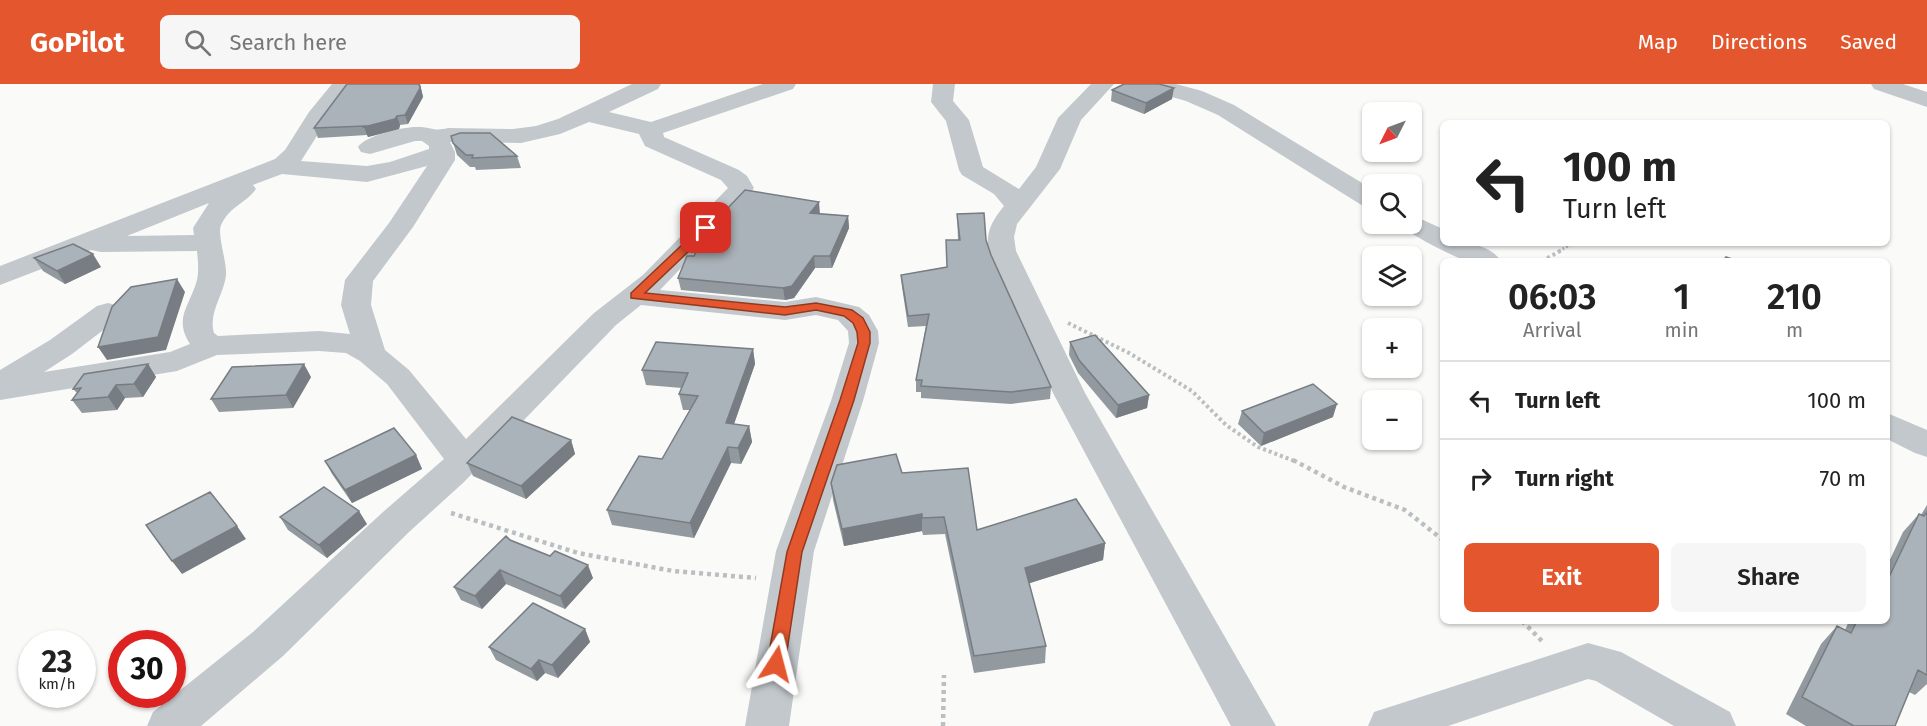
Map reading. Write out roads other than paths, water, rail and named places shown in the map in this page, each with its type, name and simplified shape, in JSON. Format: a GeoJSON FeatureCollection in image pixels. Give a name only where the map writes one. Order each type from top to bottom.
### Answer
{"type":"FeatureCollection","features":[{"type":"Feature","properties":{"kind":"street"},"geometry":{"type":"LineString","coordinates":[[212,346],[200,340],[196,333],[196,323],[211,279],[206,228],[212,216],[221,204],[294,154],[317,117],[344,84]]}},
{"type":"Feature","properties":{"kind":"street"},"geometry":{"type":"LineString","coordinates":[[586,114],[638,125],[650,130],[785,84]]}},
{"type":"Feature","properties":{"kind":"street"},"geometry":{"type":"LineString","coordinates":[[944,84],[942,102],[957,120],[971,170],[1008,191],[1017,205]]}},
{"type":"Feature","properties":{"kind":"street"},"geometry":{"type":"LineString","coordinates":[[1103,84],[1070,118],[1048,169],[1004,223],[1000,237],[1002,251],[1069,393],[1254,726]]}},
{"type":"Feature","properties":{"kind":"street"},"geometry":{"type":"LineString","coordinates":[[1152,84],[1194,96],[1226,110],[1362,194]]}},
{"type":"Feature","properties":{"kind":"street"},"geometry":{"type":"LineString","coordinates":[[1882,84],[1927,100]]}},
{"type":"Feature","properties":{"kind":"street"},"geometry":{"type":"LineString","coordinates":[[0,276],[272,169],[367,174],[396,168],[437,144],[526,134],[566,124],[629,87]]}},
{"type":"Feature","properties":{"kind":"street"},"geometry":{"type":"LineString","coordinates":[[169,726],[268,645],[465,460],[605,319],[635,296],[734,198],[741,188],[738,181],[730,175],[653,141],[650,130]]}},
{"type":"Feature","properties":{"kind":"street"},"geometry":{"type":"LineString","coordinates":[[370,147],[405,134],[421,132],[437,144],[443,160],[422,196],[359,280],[356,305],[371,354]]}},
{"type":"Feature","properties":{"kind":"street"},"geometry":{"type":"LineString","coordinates":[[1422,228],[1440,238]]}},
{"type":"Feature","properties":{"kind":"street"},"geometry":{"type":"LineString","coordinates":[[87,243],[113,246],[209,243]]}},
{"type":"Feature","properties":{"kind":"street"},"geometry":{"type":"LineString","coordinates":[[1456,246],[1481,258]]}},
{"type":"Feature","properties":{"kind":"street"},"geometry":{"type":"LineString","coordinates":[[635,296],[785,311],[816,306],[848,313],[858,321],[863,332],[864,343],[847,400],[795,552],[766,726]]}},
{"type":"Feature","properties":{"kind":"street"},"geometry":{"type":"LineString","coordinates":[[0,384],[62,347],[108,312]]}},
{"type":"Feature","properties":{"kind":"street"},"geometry":{"type":"LineString","coordinates":[[0,389],[177,361],[212,346],[319,341],[352,344],[371,354],[398,377],[465,460]]}},
{"type":"Feature","properties":{"kind":"street"},"geometry":{"type":"LineString","coordinates":[[1890,426],[1927,446]]}},
{"type":"Feature","properties":{"kind":"street"},"geometry":{"type":"LineString","coordinates":[[1390,726],[1588,661],[1606,665],[1714,726]]}}]}
